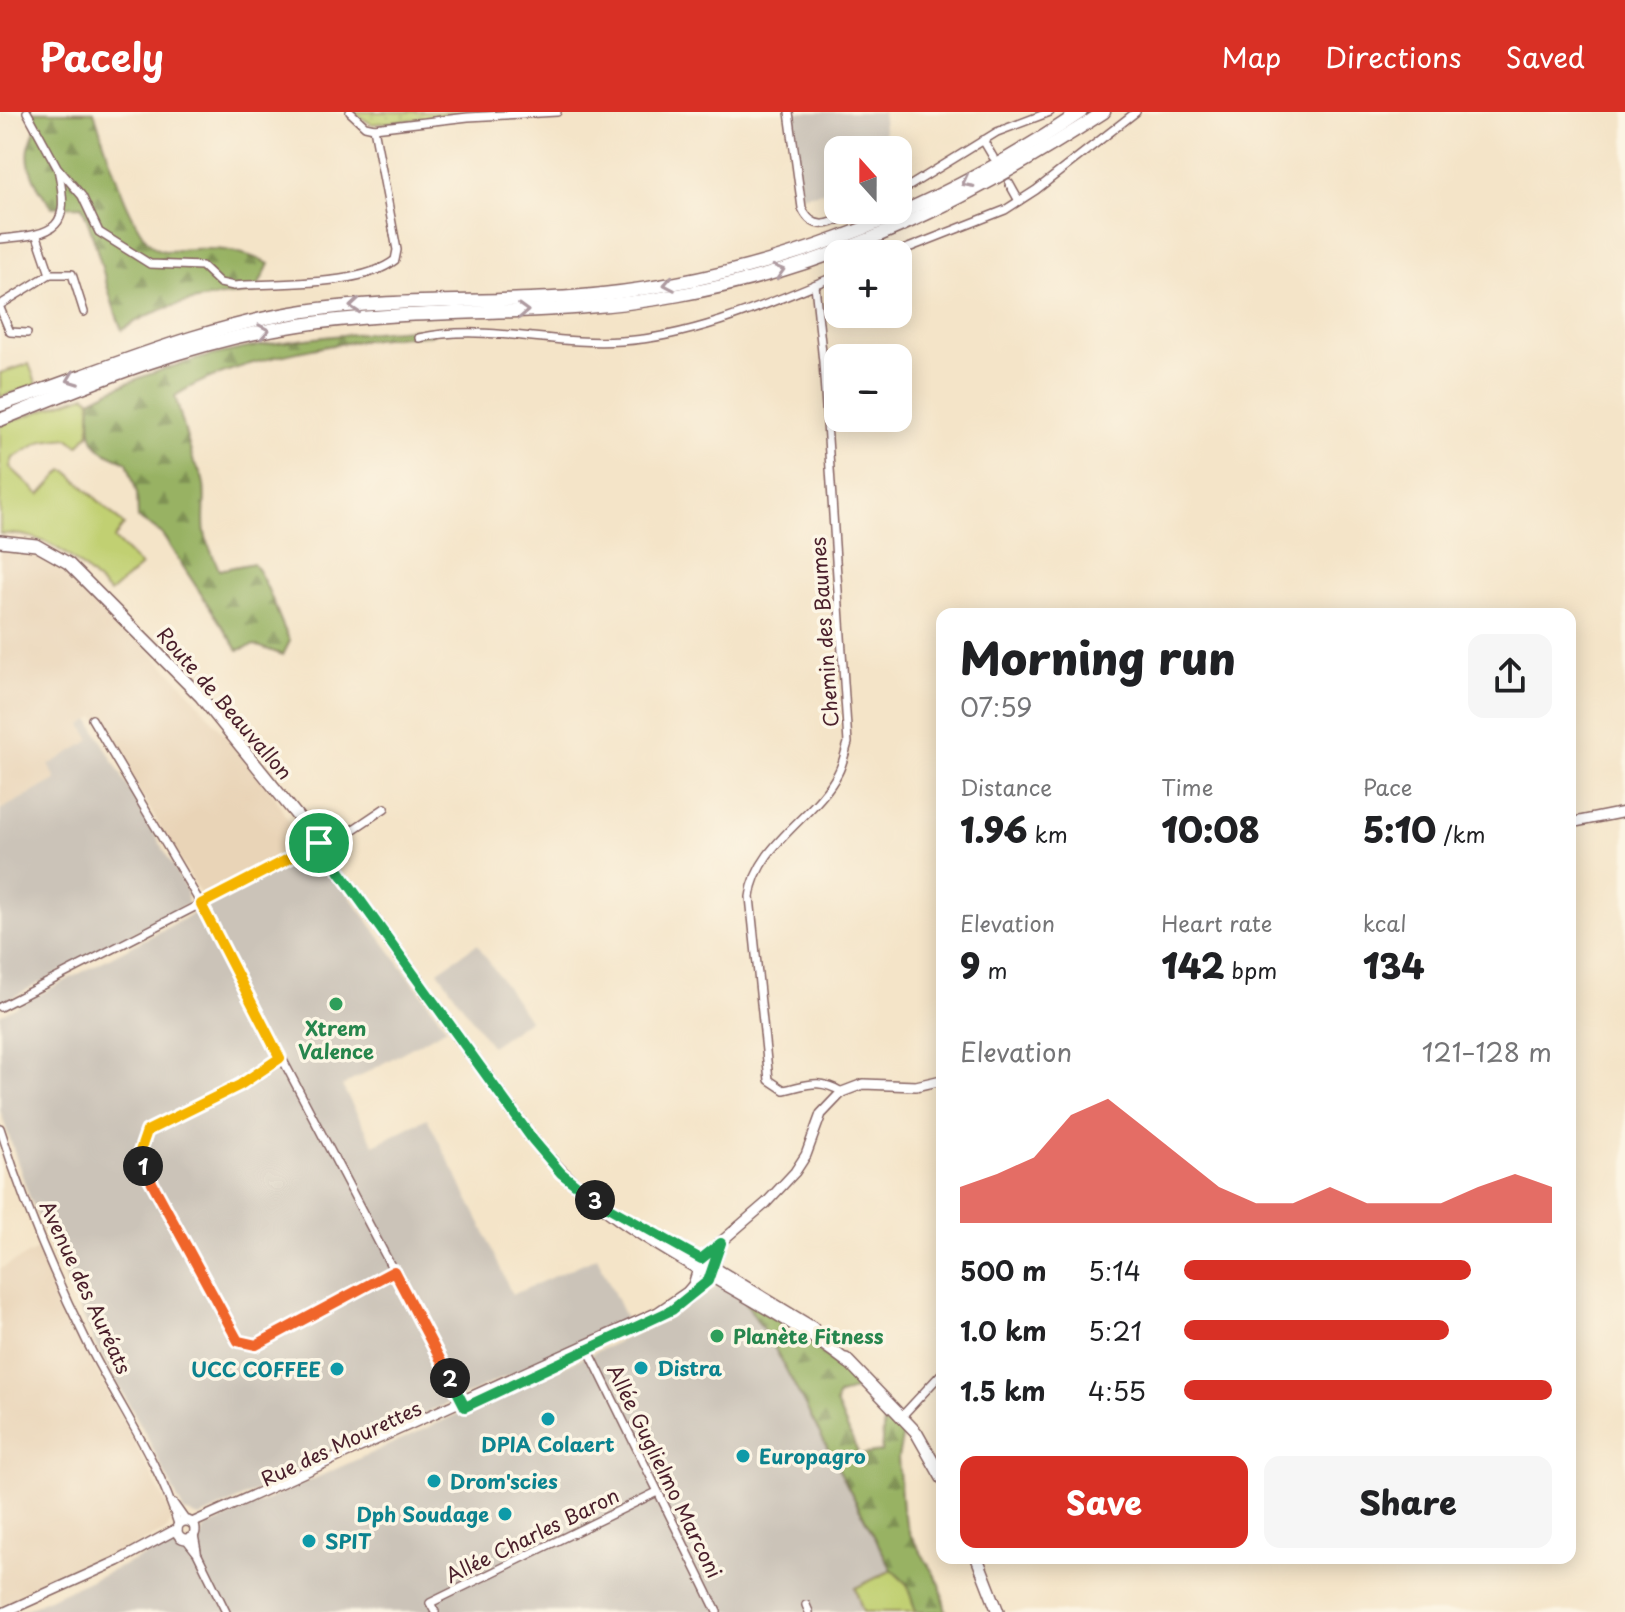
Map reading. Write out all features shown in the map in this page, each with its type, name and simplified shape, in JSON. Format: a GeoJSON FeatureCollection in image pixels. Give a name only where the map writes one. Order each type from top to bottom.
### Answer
{"type":"FeatureCollection","features":[{"type":"Feature","properties":{"kind":"highway"},"geometry":{"type":"LineString","coordinates":[[0,405],[176,340],[273,317],[372,305],[605,293],[697,279],[760,264],[851,235],[933,200],[999,164],[1081,112]]}},
{"type":"Feature","properties":{"kind":"highway"},"geometry":{"type":"LineString","coordinates":[[0,418],[190,349],[285,327],[391,315],[616,305],[677,296],[755,278],[856,246],[940,210],[1025,163],[1104,112]]}},
{"type":"Feature","properties":{"kind":"main road","name":"Route de Beauvallon"},"geometry":{"type":"LineString","coordinates":[[0,541],[36,545],[55,554],[121,613],[221,719],[321,846],[533,1140],[561,1173],[593,1199],[700,1263],[849,1363],[916,1432],[936,1467]]}},
{"type":"Feature","properties":{"kind":"main road"},"geometry":{"type":"LineString","coordinates":[[979,1564],[998,1612]]}},
{"type":"Feature","properties":{"kind":"street"},"geometry":{"type":"LineString","coordinates":[[27,112],[57,167],[82,196],[99,232],[150,264],[202,266],[220,283],[234,286],[324,280],[378,271],[395,260],[397,250],[374,128]]}},
{"type":"Feature","properties":{"kind":"street"},"geometry":{"type":"LineString","coordinates":[[350,112],[365,126],[374,128],[468,117],[557,112]]}},
{"type":"Feature","properties":{"kind":"street"},"geometry":{"type":"LineString","coordinates":[[789,112],[802,208],[808,221],[816,225],[824,224]]}},
{"type":"Feature","properties":{"kind":"street"},"geometry":{"type":"LineString","coordinates":[[912,184],[983,140],[1050,112]]}},
{"type":"Feature","properties":{"kind":"street"},"geometry":{"type":"LineString","coordinates":[[912,247],[988,218],[1019,201],[1136,112]]}},
{"type":"Feature","properties":{"kind":"street"},"geometry":{"type":"LineString","coordinates":[[983,140],[993,157]]}},
{"type":"Feature","properties":{"kind":"street"},"geometry":{"type":"LineString","coordinates":[[0,239],[37,236],[53,231],[63,215],[64,197],[57,167]]}},
{"type":"Feature","properties":{"kind":"street"},"geometry":{"type":"LineString","coordinates":[[1009,183],[1019,201]]}},
{"type":"Feature","properties":{"kind":"street"},"geometry":{"type":"LineString","coordinates":[[37,236],[50,274]]}},
{"type":"Feature","properties":{"kind":"street"},"geometry":{"type":"LineString","coordinates":[[27,333],[10,332],[0,306],[50,274],[72,274],[84,312]]}},
{"type":"Feature","properties":{"kind":"street"},"geometry":{"type":"LineString","coordinates":[[419,338],[484,333],[570,341],[660,337],[824,281]]}},
{"type":"Feature","properties":{"kind":"street","name":"Chemin des Baumes"},"geometry":{"type":"LineString","coordinates":[[815,285],[823,362],[848,743],[838,774],[774,848],[752,879],[750,897],[769,1080],[784,1090],[809,1082],[823,1082],[842,1092]]}},
{"type":"Feature","properties":{"kind":"street"},"geometry":{"type":"LineString","coordinates":[[92,719],[201,904],[463,1404]]}},
{"type":"Feature","properties":{"kind":"street"},"geometry":{"type":"LineString","coordinates":[[0,1007],[321,846],[385,808]]}},
{"type":"Feature","properties":{"kind":"street"},"geometry":{"type":"LineString","coordinates":[[1576,822],[1625,812]]}},
{"type":"Feature","properties":{"kind":"street"},"geometry":{"type":"LineString","coordinates":[[280,1058],[240,1085],[147,1131],[138,1157],[217,1305],[238,1341],[256,1345],[394,1271]]}},
{"type":"Feature","properties":{"kind":"street"},"geometry":{"type":"LineString","coordinates":[[842,1092],[863,1084],[916,1086],[936,1081]]}},
{"type":"Feature","properties":{"kind":"street","name":"Rue des Mourettes"},"geometry":{"type":"LineString","coordinates":[[5,1612],[587,1347],[669,1306],[693,1285],[700,1263],[795,1172],[806,1155],[821,1114],[842,1092]]}},
{"type":"Feature","properties":{"kind":"street","name":"Avenue des Auréats"},"geometry":{"type":"LineString","coordinates":[[0,1128],[32,1218],[72,1309],[226,1612]]}},
{"type":"Feature","properties":{"kind":"street"},"geometry":{"type":"LineString","coordinates":[[712,1271],[721,1243]]}},
{"type":"Feature","properties":{"kind":"street","name":"Rue des Mourettes"},"geometry":{"type":"LineString","coordinates":[[587,1347],[661,1317],[700,1289],[712,1271]]}},
{"type":"Feature","properties":{"kind":"street","name":"Allée Guglielmo Marconi"},"geometry":{"type":"LineString","coordinates":[[587,1347],[717,1612]]}},
{"type":"Feature","properties":{"kind":"street"},"geometry":{"type":"LineString","coordinates":[[902,1416],[936,1379]]}},
{"type":"Feature","properties":{"kind":"street","name":"Allée Charles Baron"},"geometry":{"type":"LineString","coordinates":[[435,1612],[430,1603],[657,1492]]}},
{"type":"Feature","properties":{"kind":"shaded area"},"geometry":{"type":"Polygon","coordinates":[[[787,112],[883,112],[884,136],[824,136],[824,192],[797,196],[787,112]]]}},
{"type":"Feature","properties":{"kind":"shaded area"},"geometry":{"type":"Polygon","coordinates":[[[0,546],[35,551],[70,569],[185,687],[274,795],[299,840],[296,852],[214,893],[200,893],[95,717],[82,725],[91,740],[57,780],[0,810],[0,546]]]}},
{"type":"Feature","properties":{"kind":"shaded area"},"geometry":{"type":"Polygon","coordinates":[[[90,720],[187,891],[188,904],[0,1004],[0,810],[56,780],[49,765],[91,740],[82,725],[90,720]]]}},
{"type":"Feature","properties":{"kind":"shaded area"},"geometry":{"type":"Polygon","coordinates":[[[302,857],[319,861],[340,883],[447,1028],[342,1086],[374,1145],[427,1118],[482,1226],[512,1295],[597,1257],[627,1321],[200,1517],[184,1512],[144,1431],[96,1346],[29,1196],[0,1110],[0,1015],[302,857]]]}},
{"type":"Feature","properties":{"kind":"shaded area"},"geometry":{"type":"Polygon","coordinates":[[[477,944],[529,1020],[491,1046],[438,971],[477,944]]]}},
{"type":"Feature","properties":{"kind":"shaded area"},"geometry":{"type":"Polygon","coordinates":[[[39,1249],[84,1347],[173,1517],[166,1531],[0,1607],[0,1269],[39,1249]]]}},
{"type":"Feature","properties":{"kind":"shaded area"},"geometry":{"type":"Polygon","coordinates":[[[719,1285],[744,1300],[773,1345],[892,1570],[855,1588],[863,1612],[20,1612],[173,1543],[185,1547],[199,1540],[205,1528],[664,1321],[719,1285]]]}},
{"type":"Feature","properties":{"kind":"green space"},"geometry":{"type":"Polygon","coordinates":[[[31,112],[94,112],[129,210],[150,243],[163,251],[232,251],[269,264],[255,293],[186,302],[153,313],[122,330],[82,206],[52,207],[34,180],[28,156],[36,126],[31,112]]]}},
{"type":"Feature","properties":{"kind":"green space"},"geometry":{"type":"Polygon","coordinates":[[[352,112],[468,112],[468,114],[372,124],[352,112]]]}},
{"type":"Feature","properties":{"kind":"green space"},"geometry":{"type":"Polygon","coordinates":[[[412,329],[433,335],[336,345],[264,360],[200,383],[175,396],[194,463],[203,479],[205,533],[219,570],[253,563],[290,641],[283,655],[255,645],[238,650],[161,533],[138,518],[137,493],[127,462],[105,452],[91,433],[91,400],[167,368],[247,348],[330,336],[412,329]]]}},
{"type":"Feature","properties":{"kind":"green space"},"geometry":{"type":"Polygon","coordinates":[[[29,364],[37,385],[0,397],[0,373],[29,364]]]}},
{"type":"Feature","properties":{"kind":"green space"},"geometry":{"type":"Polygon","coordinates":[[[86,395],[91,400],[89,434],[78,446],[68,438],[43,441],[13,458],[10,467],[40,495],[63,470],[67,471],[124,525],[114,539],[141,566],[110,593],[74,560],[47,543],[33,537],[0,534],[0,425],[86,395]]]}},
{"type":"Feature","properties":{"kind":"green space"},"geometry":{"type":"Polygon","coordinates":[[[744,1300],[793,1329],[862,1386],[838,1396],[836,1403],[859,1455],[881,1452],[885,1408],[904,1428],[898,1458],[902,1509],[910,1534],[940,1584],[946,1612],[916,1612],[907,1584],[892,1570],[773,1345],[744,1300]]]}},
{"type":"Feature","properties":{"kind":"green space"},"geometry":{"type":"Polygon","coordinates":[[[892,1570],[907,1584],[916,1612],[863,1612],[855,1588],[892,1570]]]}},
{"type":"Feature","properties":{"kind":"place","name":"Xtrem Valence"},"geometry":{"type":"Point","coordinates":[336,1004]}},
{"type":"Feature","properties":{"kind":"place","name":"Planète Fitness"},"geometry":{"type":"Point","coordinates":[717,1336]}},
{"type":"Feature","properties":{"kind":"place","name":"Distra"},"geometry":{"type":"Point","coordinates":[641,1368]}},
{"type":"Feature","properties":{"kind":"place","name":"UCC COFFEE"},"geometry":{"type":"Point","coordinates":[337,1369]}},
{"type":"Feature","properties":{"kind":"place","name":"DPIA Colaert"},"geometry":{"type":"Point","coordinates":[548,1419]}},
{"type":"Feature","properties":{"kind":"place","name":"Europagro"},"geometry":{"type":"Point","coordinates":[743,1456]}},
{"type":"Feature","properties":{"kind":"place","name":"Drom'scies"},"geometry":{"type":"Point","coordinates":[434,1481]}},
{"type":"Feature","properties":{"kind":"place","name":"Dph Soudage"},"geometry":{"type":"Point","coordinates":[505,1514]}},
{"type":"Feature","properties":{"kind":"place","name":"SPIT"},"geometry":{"type":"Point","coordinates":[309,1541]}},
{"type":"Feature","properties":{"kind":"route"},"geometry":{"type":"LineString","coordinates":[[319,843],[446,1015],[533,1140],[561,1173],[593,1199],[701,1259],[721,1243],[714,1257],[712,1275],[706,1284],[661,1317],[465,1407],[394,1271],[256,1345],[238,1341],[138,1157],[147,1131],[240,1085],[280,1058],[201,904],[319,843]]}}]}
